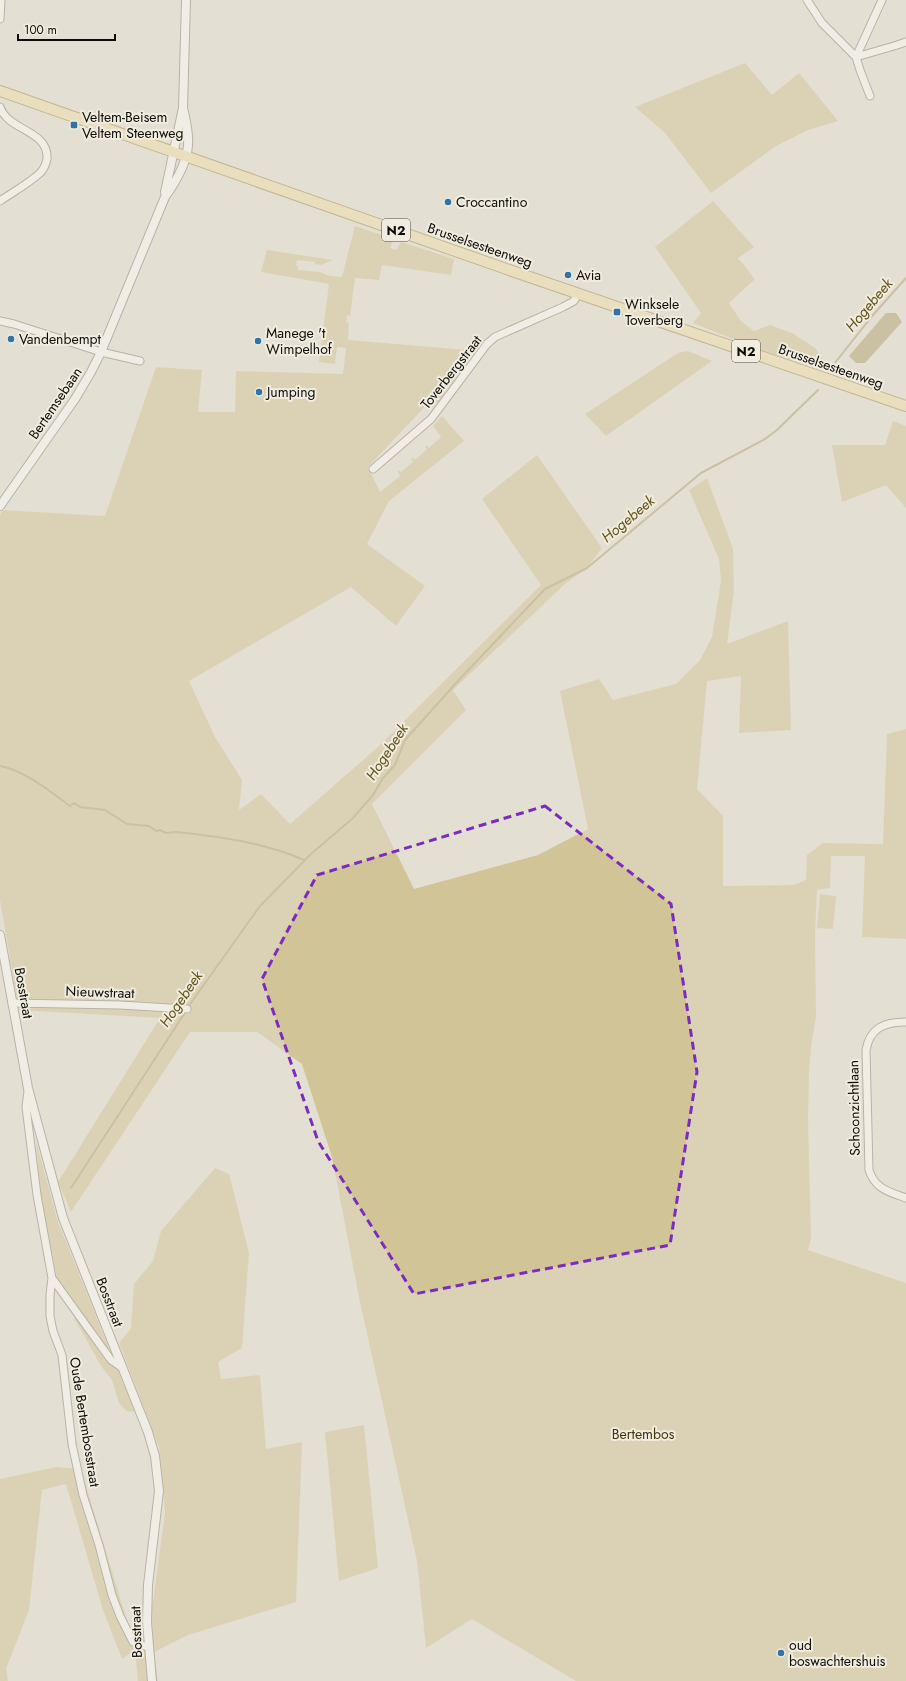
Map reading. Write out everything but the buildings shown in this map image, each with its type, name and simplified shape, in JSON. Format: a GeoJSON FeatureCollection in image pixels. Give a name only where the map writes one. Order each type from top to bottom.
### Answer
{"type":"FeatureCollection","features":[{"type":"Feature","properties":{"kind":"main road","name":"Brusselsesteenweg"},"geometry":{"type":"LineString","coordinates":[[0,91],[174,151],[291,194],[906,406]]}},
{"type":"Feature","properties":{"kind":"street"},"geometry":{"type":"LineString","coordinates":[[0,20],[2,0]]}},
{"type":"Feature","properties":{"kind":"street"},"geometry":{"type":"LineString","coordinates":[[186,0],[183,108],[188,143],[186,156]]}},
{"type":"Feature","properties":{"kind":"street"},"geometry":{"type":"LineString","coordinates":[[807,0],[822,23],[856,57],[870,96]]}},
{"type":"Feature","properties":{"kind":"street"},"geometry":{"type":"LineString","coordinates":[[856,57],[882,0]]}},
{"type":"Feature","properties":{"kind":"street"},"geometry":{"type":"LineString","coordinates":[[856,57],[906,42]]}},
{"type":"Feature","properties":{"kind":"street"},"geometry":{"type":"LineString","coordinates":[[0,107],[10,121],[33,134],[43,143],[47,156],[45,166],[40,173],[0,201]]}},
{"type":"Feature","properties":{"kind":"street","name":"Bertemsebaan"},"geometry":{"type":"LineString","coordinates":[[0,506],[75,399],[101,352],[165,197],[183,108]]}},
{"type":"Feature","properties":{"kind":"street","name":"Bertemsebaan"},"geometry":{"type":"LineString","coordinates":[[165,197],[170,190],[186,156]]}},
{"type":"Feature","properties":{"kind":"street","name":"Toverbergstraat"},"geometry":{"type":"LineString","coordinates":[[373,469],[431,419],[487,344],[495,337],[563,307],[574,301],[578,293]]}},
{"type":"Feature","properties":{"kind":"street"},"geometry":{"type":"LineString","coordinates":[[0,321],[14,324],[101,352],[140,361]]}},
{"type":"Feature","properties":{"kind":"street","name":"Bosstraat"},"geometry":{"type":"LineString","coordinates":[[0,935],[28,1088],[63,1218],[148,1432],[155,1456],[158,1492],[148,1585],[147,1622],[152,1681]]}},
{"type":"Feature","properties":{"kind":"street","name":"Nieuwstraat"},"geometry":{"type":"LineString","coordinates":[[12,1003],[120,1005],[187,1009]]}},
{"type":"Feature","properties":{"kind":"street","name":"Schoonzichtlaan"},"geometry":{"type":"LineString","coordinates":[[906,1022],[898,1022],[879,1028],[871,1034],[866,1050],[869,1170],[874,1182],[883,1190],[906,1198]]}},
{"type":"Feature","properties":{"kind":"street","name":"Oude Bertembosstraat"},"geometry":{"type":"LineString","coordinates":[[28,1088],[26,1107],[37,1195],[52,1278],[50,1294],[51,1322],[62,1355],[72,1444],[83,1495],[99,1545],[112,1594],[120,1616],[133,1642],[148,1647]]}},
{"type":"Feature","properties":{"kind":"street","name":"Oude Bertembosstraat"},"geometry":{"type":"LineString","coordinates":[[52,1278],[111,1360],[121,1367]]}},
{"type":"Feature","properties":{"kind":"highlighted area"},"geometry":{"type":"Polygon","coordinates":[[[545,806],[671,904],[697,1072],[670,1245],[414,1294],[318,1141],[262,979],[317,875],[545,806]]]}},
{"type":"Feature","properties":{"kind":"green space"},"geometry":{"type":"Polygon","coordinates":[[[745,63],[772,95],[799,73],[838,121],[808,130],[776,146],[711,193],[665,133],[635,107],[745,63]]]}},
{"type":"Feature","properties":{"kind":"green space"},"geometry":{"type":"Polygon","coordinates":[[[713,201],[754,247],[738,258],[755,279],[729,303],[741,321],[754,331],[770,325],[792,333],[815,348],[823,359],[822,370],[758,349],[693,323],[701,313],[655,247],[713,201]]]}},
{"type":"Feature","properties":{"kind":"green space","name":"Bertembos"},"geometry":{"type":"Polygon","coordinates":[[[355,226],[394,239],[390,248],[396,250],[401,242],[454,259],[451,275],[382,265],[379,280],[355,278],[350,316],[347,315],[346,322],[349,323],[348,340],[466,350],[469,357],[450,386],[447,386],[445,383],[442,385],[445,392],[438,403],[433,398],[368,467],[380,492],[400,476],[398,472],[399,470],[401,472],[413,462],[411,459],[413,458],[415,460],[427,449],[425,447],[427,445],[429,448],[441,437],[433,426],[442,416],[464,441],[389,501],[367,544],[425,586],[396,626],[351,587],[189,681],[215,737],[242,780],[239,810],[261,794],[290,824],[379,746],[541,585],[482,499],[537,455],[602,548],[587,568],[566,583],[453,690],[466,710],[372,804],[414,889],[538,855],[588,829],[560,691],[599,679],[613,700],[676,684],[700,660],[712,637],[721,581],[719,559],[689,490],[707,478],[733,549],[734,591],[727,644],[788,621],[791,730],[739,733],[741,676],[707,681],[697,789],[723,816],[723,886],[794,885],[806,880],[807,855],[823,843],[883,844],[887,734],[906,729],[906,939],[862,937],[865,856],[831,856],[830,888],[817,890],[815,935],[816,1017],[811,1046],[809,1073],[808,1118],[811,1239],[808,1250],[906,1283],[906,1681],[576,1681],[472,1619],[426,1648],[417,1561],[359,1297],[332,1157],[302,1064],[257,1032],[190,1032],[71,1212],[58,1182],[160,1018],[19,1010],[0,900],[0,515],[2,510],[105,516],[156,367],[202,370],[198,412],[235,412],[236,371],[343,374],[346,348],[337,347],[335,364],[319,362],[329,284],[261,272],[267,250],[333,260],[321,265],[315,264],[315,262],[297,260],[296,266],[298,266],[298,270],[320,272],[330,276],[342,277],[355,226]]]}},
{"type":"Feature","properties":{"kind":"green space"},"geometry":{"type":"Polygon","coordinates":[[[688,351],[712,361],[606,436],[585,414],[678,353],[688,351]]]}},
{"type":"Feature","properties":{"kind":"green space"},"geometry":{"type":"Polygon","coordinates":[[[893,421],[906,426],[906,508],[886,485],[842,502],[832,445],[885,445],[893,421]]]}},
{"type":"Feature","properties":{"kind":"green space"},"geometry":{"type":"Polygon","coordinates":[[[820,894],[836,896],[833,929],[817,928],[820,894]]]}},
{"type":"Feature","properties":{"kind":"green space"},"geometry":{"type":"Polygon","coordinates":[[[36,1142],[58,1222],[109,1348],[107,1349],[57,1278],[40,1194],[36,1142]]]}},
{"type":"Feature","properties":{"kind":"green space"},"geometry":{"type":"Polygon","coordinates":[[[215,1168],[229,1174],[249,1253],[242,1348],[218,1362],[221,1379],[260,1375],[266,1449],[302,1442],[296,1602],[188,1635],[154,1652],[158,1681],[138,1681],[135,1650],[142,1653],[153,1651],[152,1609],[165,1513],[159,1447],[119,1343],[131,1328],[134,1284],[153,1261],[161,1231],[215,1168]]]}},
{"type":"Feature","properties":{"kind":"green space"},"geometry":{"type":"Polygon","coordinates":[[[77,1317],[112,1365],[118,1368],[136,1412],[126,1411],[119,1403],[112,1380],[101,1366],[74,1318],[77,1317]]]}},
{"type":"Feature","properties":{"kind":"green space"},"geometry":{"type":"Polygon","coordinates":[[[364,1425],[378,1568],[339,1581],[325,1432],[364,1425]]]}},
{"type":"Feature","properties":{"kind":"green space"},"geometry":{"type":"Polygon","coordinates":[[[56,1467],[81,1469],[135,1650],[122,1659],[103,1610],[66,1484],[42,1490],[29,1610],[6,1669],[8,1681],[0,1681],[0,1479],[56,1467]]]}},
{"type":"Feature","properties":{"kind":"shaded area"},"geometry":{"type":"Polygon","coordinates":[[[886,313],[896,313],[902,322],[865,363],[856,363],[849,356],[886,313]]]}},
{"type":"Feature","properties":{"kind":"waterway","name":"Hogebeek"},"geometry":{"type":"LineString","coordinates":[[834,364],[873,315],[906,278]]}},
{"type":"Feature","properties":{"kind":"waterway","name":"Hogebeek"},"geometry":{"type":"LineString","coordinates":[[829,371],[832,367]]}},
{"type":"Feature","properties":{"kind":"waterway","name":"Hogebeek"},"geometry":{"type":"LineString","coordinates":[[188,1007],[260,906],[311,854],[353,818],[373,795],[383,778],[395,765],[405,740],[457,682],[545,589],[587,568],[701,473],[765,439],[777,430],[818,390]]}},
{"type":"Feature","properties":{"kind":"waterway"},"geometry":{"type":"LineString","coordinates":[[0,766],[9,768],[28,777],[70,806],[74,803],[80,807],[105,810],[127,824],[149,826],[156,831],[160,830],[166,833],[176,832],[242,841],[274,849],[304,860]]}},
{"type":"Feature","properties":{"kind":"waterway","name":"Hogebeek"},"geometry":{"type":"LineString","coordinates":[[71,1188],[186,1011]]}},
{"type":"Feature","properties":{"kind":"place","name":"Veltem-Beisem Veltem Steenweg"},"geometry":{"type":"Point","coordinates":[74,125]}},
{"type":"Feature","properties":{"kind":"place","name":"Croccantino"},"geometry":{"type":"Point","coordinates":[448,202]}},
{"type":"Feature","properties":{"kind":"place","name":"Avia"},"geometry":{"type":"Point","coordinates":[568,275]}},
{"type":"Feature","properties":{"kind":"place","name":"Winksele Toverberg"},"geometry":{"type":"Point","coordinates":[617,312]}},
{"type":"Feature","properties":{"kind":"place","name":"Vandenbempt"},"geometry":{"type":"Point","coordinates":[11,339]}},
{"type":"Feature","properties":{"kind":"place","name":"Manege 't Wimpelhof"},"geometry":{"type":"Point","coordinates":[258,341]}},
{"type":"Feature","properties":{"kind":"place","name":"Jumping"},"geometry":{"type":"Point","coordinates":[259,392]}},
{"type":"Feature","properties":{"kind":"place","name":"oud boswachtershuis"},"geometry":{"type":"Point","coordinates":[781,1653]}}]}
